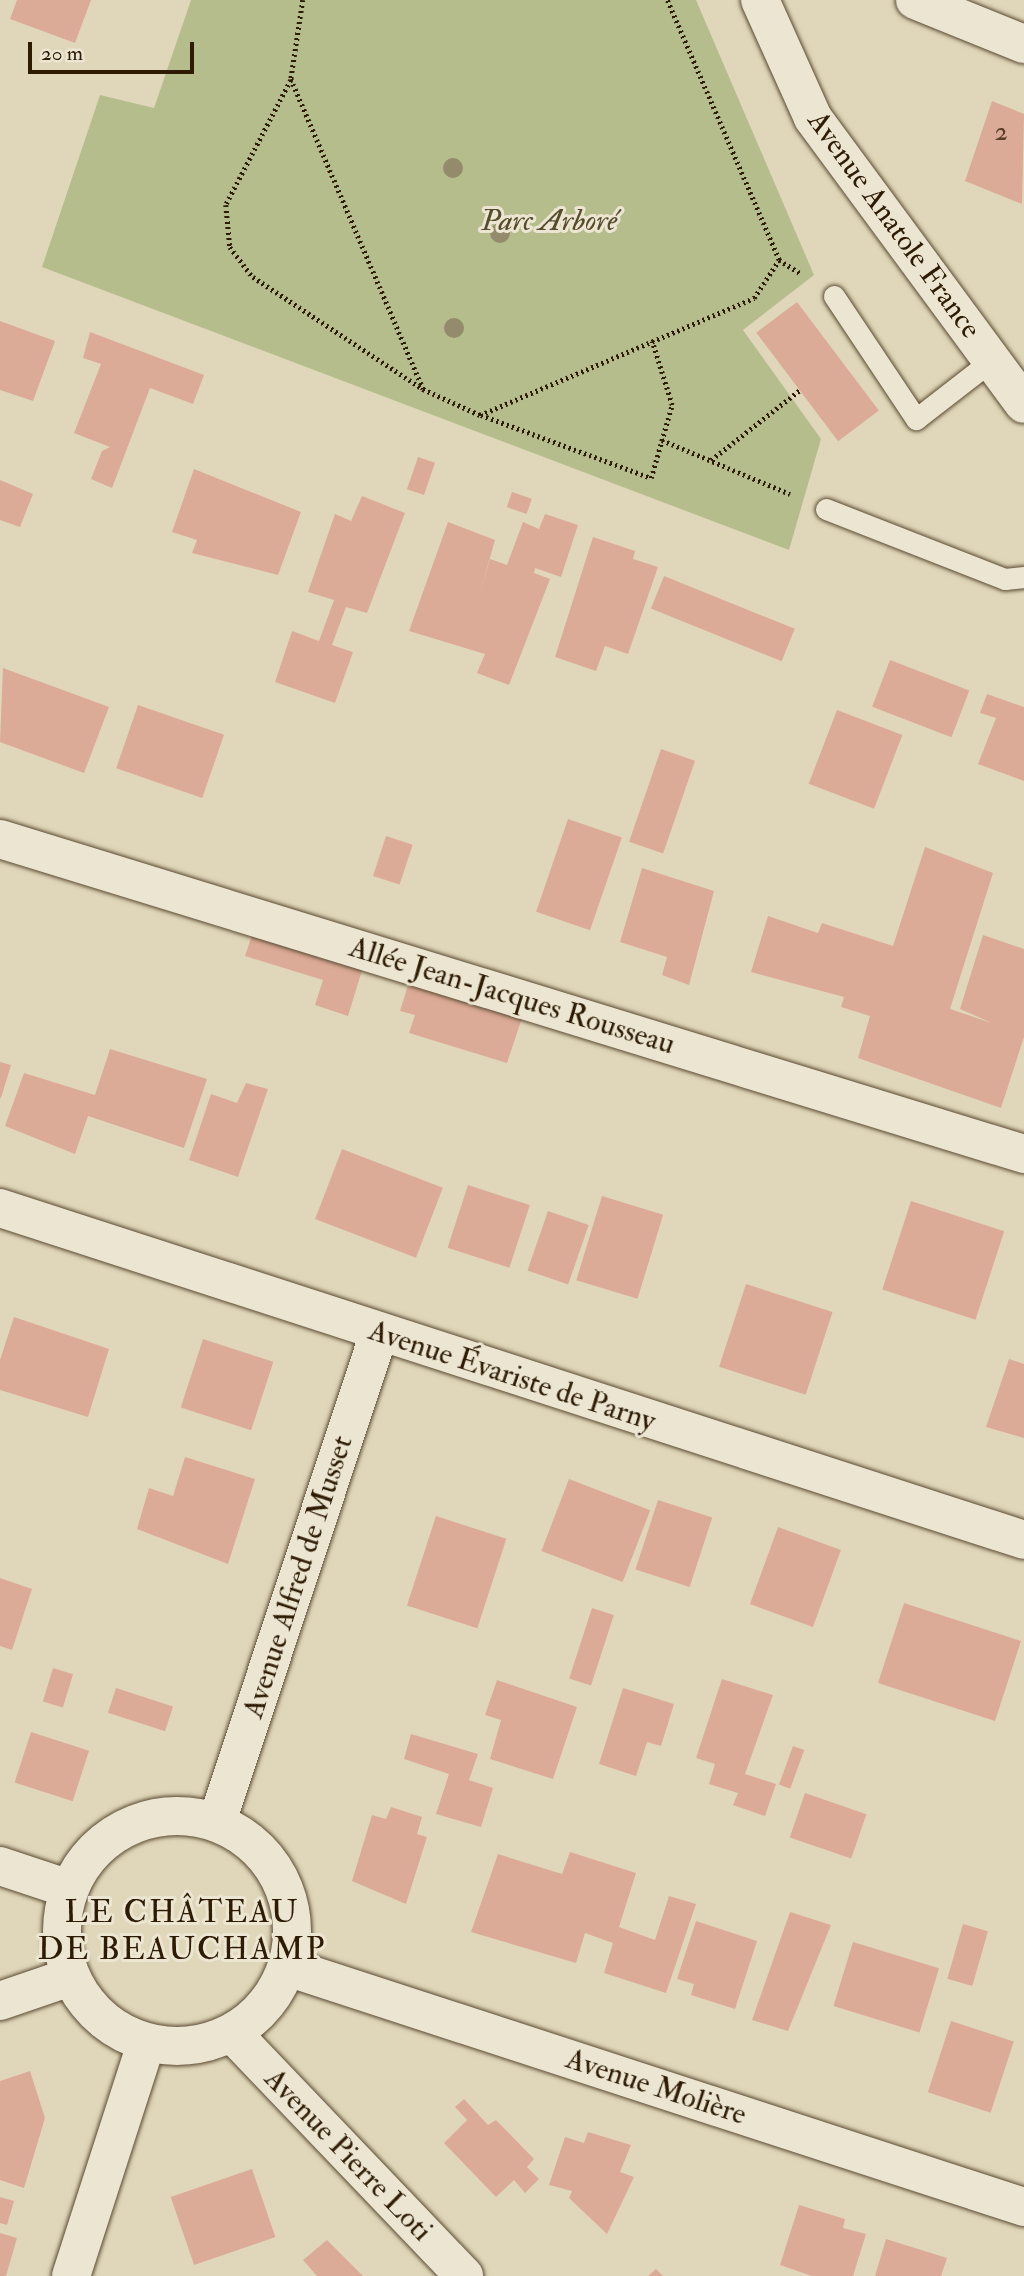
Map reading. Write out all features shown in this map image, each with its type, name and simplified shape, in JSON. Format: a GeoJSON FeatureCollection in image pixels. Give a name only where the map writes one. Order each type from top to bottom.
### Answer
{"type":"FeatureCollection","features":[{"type":"Feature","properties":{"kind":"street","name":"Avenue Anatole France"},"geometry":{"type":"LineString","coordinates":[[760,0],[813,118],[1024,404]]}},
{"type":"Feature","properties":{"kind":"street"},"geometry":{"type":"LineString","coordinates":[[915,0],[1024,44]]}},
{"type":"Feature","properties":{"kind":"street","name":"Allée Jean-Jacques Rousseau"},"geometry":{"type":"LineString","coordinates":[[0,839],[1024,1154]]}},
{"type":"Feature","properties":{"kind":"street","name":"Avenue Évariste de Parny"},"geometry":{"type":"LineString","coordinates":[[0,1208],[1024,1540]]}},
{"type":"Feature","properties":{"kind":"street","name":"Avenue Alfred de Musset"},"geometry":{"type":"LineString","coordinates":[[217,1822],[379,1333]]}},
{"type":"Feature","properties":{"kind":"street"},"geometry":{"type":"LineString","coordinates":[[182,1815],[217,1822],[247,1839],[272,1865],[293,1932],[287,1967],[263,2008],[232,2033],[185,2046],[146,2043],[114,2029],[89,2007],[70,1977],[61,1918],[69,1889],[87,1858],[113,1834],[146,1819],[182,1815]]}},
{"type":"Feature","properties":{"kind":"street"},"geometry":{"type":"LineString","coordinates":[[0,1866],[69,1889]]}},
{"type":"Feature","properties":{"kind":"street","name":"Avenue Molière"},"geometry":{"type":"LineString","coordinates":[[287,1967],[1024,2207]]}},
{"type":"Feature","properties":{"kind":"street"},"geometry":{"type":"LineString","coordinates":[[0,2001],[70,1977]]}},
{"type":"Feature","properties":{"kind":"street","name":"Avenue Pierre Loti"},"geometry":{"type":"LineString","coordinates":[[232,2033],[464,2276]]}},
{"type":"Feature","properties":{"kind":"street"},"geometry":{"type":"LineString","coordinates":[[71,2276],[146,2043]]}},
{"type":"Feature","properties":{"kind":"lane"},"geometry":{"type":"LineString","coordinates":[[834,296],[916,419],[992,360]]}},
{"type":"Feature","properties":{"kind":"lane"},"geometry":{"type":"LineString","coordinates":[[825,509],[1005,579],[1024,577]]}},
{"type":"Feature","properties":{"kind":"path"},"geometry":{"type":"LineString","coordinates":[[303,0],[291,79],[226,205],[230,247],[253,277],[424,389],[480,415],[652,478],[672,405],[652,341]]}},
{"type":"Feature","properties":{"kind":"path"},"geometry":{"type":"LineString","coordinates":[[480,415],[754,298],[779,260],[667,0]]}},
{"type":"Feature","properties":{"kind":"path"},"geometry":{"type":"LineString","coordinates":[[291,79],[424,389]]}},
{"type":"Feature","properties":{"kind":"path"},"geometry":{"type":"LineString","coordinates":[[711,460],[800,390]]}},
{"type":"Feature","properties":{"kind":"path"},"geometry":{"type":"LineString","coordinates":[[662,440],[825,509]]}},
{"type":"Feature","properties":{"kind":"green space","name":"Parc Arboré"},"geometry":{"type":"Polygon","coordinates":[[[191,0],[696,0],[814,275],[743,330],[821,439],[789,550],[42,267],[100,95],[154,108],[191,0]]]}},
{"type":"Feature","properties":{"kind":"building"},"geometry":{"type":"Polygon","coordinates":[[[17,0],[91,0],[75,43],[10,19],[17,0]]]}},
{"type":"Feature","properties":{"kind":"building"},"geometry":{"type":"Polygon","coordinates":[[[992,101],[1024,114],[1022,204],[965,181],[992,101]]]}},
{"type":"Feature","properties":{"kind":"building"},"geometry":{"type":"Polygon","coordinates":[[[797,302],[879,411],[838,441],[756,333],[797,302]]]}},
{"type":"Feature","properties":{"kind":"building"},"geometry":{"type":"Polygon","coordinates":[[[0,321],[55,341],[33,401],[0,390],[0,321]]]}},
{"type":"Feature","properties":{"kind":"building"},"geometry":{"type":"Polygon","coordinates":[[[90,332],[204,375],[193,404],[150,388],[112,488],[91,479],[102,451],[110,447],[74,433],[101,364],[83,358],[90,332]]]}},
{"type":"Feature","properties":{"kind":"building"},"geometry":{"type":"Polygon","coordinates":[[[418,457],[435,463],[424,495],[407,489],[418,457]]]}},
{"type":"Feature","properties":{"kind":"building"},"geometry":{"type":"Polygon","coordinates":[[[194,469],[301,512],[278,575],[192,553],[197,540],[172,532],[194,469]]]}},
{"type":"Feature","properties":{"kind":"building"},"geometry":{"type":"Polygon","coordinates":[[[0,480],[33,494],[20,527],[0,520],[0,480]]]}},
{"type":"Feature","properties":{"kind":"building"},"geometry":{"type":"Polygon","coordinates":[[[512,492],[532,499],[527,514],[507,507],[512,492]]]}},
{"type":"Feature","properties":{"kind":"building"},"geometry":{"type":"Polygon","coordinates":[[[362,496],[405,513],[367,613],[346,607],[332,645],[353,652],[335,703],[275,682],[292,631],[319,641],[334,600],[308,592],[335,514],[351,521],[362,496]]]}},
{"type":"Feature","properties":{"kind":"building"},"geometry":{"type":"Polygon","coordinates":[[[545,514],[578,525],[561,577],[535,568],[534,573],[550,579],[509,685],[477,673],[485,654],[409,631],[448,522],[495,540],[479,596],[490,559],[507,565],[523,522],[539,529],[545,514]]]}},
{"type":"Feature","properties":{"kind":"building"},"geometry":{"type":"Polygon","coordinates":[[[593,537],[635,551],[633,559],[658,567],[628,654],[605,646],[596,671],[555,657],[593,537]]]}},
{"type":"Feature","properties":{"kind":"building"},"geometry":{"type":"Polygon","coordinates":[[[664,576],[795,629],[782,661],[651,608],[664,576]]]}},
{"type":"Feature","properties":{"kind":"building"},"geometry":{"type":"Polygon","coordinates":[[[890,660],[969,690],[951,737],[872,707],[890,660]]]}},
{"type":"Feature","properties":{"kind":"building"},"geometry":{"type":"Polygon","coordinates":[[[3,668],[109,707],[84,773],[0,742],[3,668]]]}},
{"type":"Feature","properties":{"kind":"building"},"geometry":{"type":"Polygon","coordinates":[[[987,694],[1024,707],[1024,781],[978,764],[996,718],[980,713],[987,694]]]}},
{"type":"Feature","properties":{"kind":"building"},"geometry":{"type":"Polygon","coordinates":[[[138,705],[224,735],[202,798],[116,768],[138,705]]]}},
{"type":"Feature","properties":{"kind":"building"},"geometry":{"type":"Polygon","coordinates":[[[837,710],[902,735],[874,809],[809,784],[837,710]]]}},
{"type":"Feature","properties":{"kind":"building"},"geometry":{"type":"Polygon","coordinates":[[[661,749],[695,761],[663,853],[629,842],[661,749]]]}},
{"type":"Feature","properties":{"kind":"building"},"geometry":{"type":"Polygon","coordinates":[[[568,819],[622,838],[590,930],[536,912],[568,819]]]}},
{"type":"Feature","properties":{"kind":"building"},"geometry":{"type":"Polygon","coordinates":[[[386,836],[413,845],[400,885],[373,876],[386,836]]]}},
{"type":"Feature","properties":{"kind":"building"},"geometry":{"type":"Polygon","coordinates":[[[925,847],[993,873],[950,1009],[992,1023],[960,1009],[983,935],[1024,949],[1024,1037],[1001,1108],[858,1058],[870,1016],[841,1007],[844,997],[751,972],[768,916],[818,933],[822,923],[893,946],[925,847]]]}},
{"type":"Feature","properties":{"kind":"building"},"geometry":{"type":"Polygon","coordinates":[[[642,868],[714,891],[689,985],[662,975],[667,957],[620,942],[642,868]]]}},
{"type":"Feature","properties":{"kind":"building"},"geometry":{"type":"Polygon","coordinates":[[[253,932],[363,967],[348,1016],[315,1005],[323,980],[245,956],[253,932]]]}},
{"type":"Feature","properties":{"kind":"building"},"geometry":{"type":"Polygon","coordinates":[[[409,982],[522,1018],[507,1063],[409,1033],[415,1015],[400,1011],[409,982]]]}},
{"type":"Feature","properties":{"kind":"building"},"geometry":{"type":"Polygon","coordinates":[[[110,1049],[207,1079],[184,1148],[88,1116],[75,1154],[5,1126],[24,1073],[95,1095],[110,1049]]]}},
{"type":"Feature","properties":{"kind":"building"},"geometry":{"type":"Polygon","coordinates":[[[0,1062],[11,1065],[1,1098],[0,1098],[0,1062]]]}},
{"type":"Feature","properties":{"kind":"building"},"geometry":{"type":"Polygon","coordinates":[[[246,1083],[268,1089],[238,1177],[189,1160],[211,1094],[237,1103],[246,1083]]]}},
{"type":"Feature","properties":{"kind":"building"},"geometry":{"type":"Polygon","coordinates":[[[342,1149],[443,1188],[416,1258],[315,1219],[342,1149]]]}},
{"type":"Feature","properties":{"kind":"building"},"geometry":{"type":"Polygon","coordinates":[[[468,1185],[530,1205],[509,1268],[448,1248],[468,1185]]]}},
{"type":"Feature","properties":{"kind":"building"},"geometry":{"type":"Polygon","coordinates":[[[602,1196],[663,1215],[637,1299],[576,1280],[602,1196]]]}},
{"type":"Feature","properties":{"kind":"building"},"geometry":{"type":"Polygon","coordinates":[[[911,1201],[1004,1231],[975,1320],[882,1289],[911,1201]]]}},
{"type":"Feature","properties":{"kind":"building"},"geometry":{"type":"Polygon","coordinates":[[[548,1211],[589,1225],[568,1285],[527,1271],[548,1211]]]}},
{"type":"Feature","properties":{"kind":"building"},"geometry":{"type":"Polygon","coordinates":[[[746,1284],[833,1312],[806,1395],[719,1367],[746,1284]]]}},
{"type":"Feature","properties":{"kind":"building"},"geometry":{"type":"Polygon","coordinates":[[[14,1317],[109,1349],[88,1417],[0,1390],[0,1360],[14,1317]]]}},
{"type":"Feature","properties":{"kind":"building"},"geometry":{"type":"Polygon","coordinates":[[[203,1339],[273,1362],[251,1430],[181,1407],[203,1339]]]}},
{"type":"Feature","properties":{"kind":"building"},"geometry":{"type":"Polygon","coordinates":[[[1009,1359],[1024,1364],[1024,1438],[986,1427],[1009,1359]]]}},
{"type":"Feature","properties":{"kind":"building"},"geometry":{"type":"Polygon","coordinates":[[[185,1457],[255,1479],[228,1564],[137,1529],[149,1488],[173,1496],[185,1457]]]}},
{"type":"Feature","properties":{"kind":"building"},"geometry":{"type":"Polygon","coordinates":[[[569,1479],[650,1510],[623,1582],[541,1551],[569,1479]]]}},
{"type":"Feature","properties":{"kind":"building"},"geometry":{"type":"Polygon","coordinates":[[[658,1500],[712,1518],[690,1587],[635,1569],[658,1500]]]}},
{"type":"Feature","properties":{"kind":"building"},"geometry":{"type":"Polygon","coordinates":[[[436,1516],[506,1539],[477,1628],[407,1605],[436,1516]]]}},
{"type":"Feature","properties":{"kind":"building"},"geometry":{"type":"Polygon","coordinates":[[[778,1527],[841,1550],[813,1627],[750,1604],[778,1527]]]}},
{"type":"Feature","properties":{"kind":"building"},"geometry":{"type":"Polygon","coordinates":[[[0,1578],[32,1589],[12,1650],[0,1646],[0,1578]]]}},
{"type":"Feature","properties":{"kind":"building"},"geometry":{"type":"Polygon","coordinates":[[[904,1603],[1021,1641],[995,1721],[878,1683],[904,1603]]]}},
{"type":"Feature","properties":{"kind":"building"},"geometry":{"type":"Polygon","coordinates":[[[592,1608],[614,1615],[591,1685],[569,1678],[592,1608]]]}},
{"type":"Feature","properties":{"kind":"building"},"geometry":{"type":"Polygon","coordinates":[[[53,1668],[73,1674],[63,1708],[43,1701],[53,1668]]]}},
{"type":"Feature","properties":{"kind":"building"},"geometry":{"type":"Polygon","coordinates":[[[722,1679],[773,1695],[745,1774],[776,1784],[765,1816],[733,1805],[738,1793],[709,1784],[715,1764],[696,1758],[722,1679]]]}},
{"type":"Feature","properties":{"kind":"building"},"geometry":{"type":"Polygon","coordinates":[[[497,1680],[577,1707],[553,1779],[490,1759],[501,1720],[485,1715],[497,1680]]]}},
{"type":"Feature","properties":{"kind":"building"},"geometry":{"type":"Polygon","coordinates":[[[116,1688],[173,1707],[165,1731],[108,1713],[116,1688]]]}},
{"type":"Feature","properties":{"kind":"building"},"geometry":{"type":"Polygon","coordinates":[[[623,1688],[674,1704],[661,1746],[647,1742],[636,1776],[599,1764],[623,1688]]]}},
{"type":"Feature","properties":{"kind":"building"},"geometry":{"type":"Polygon","coordinates":[[[31,1732],[89,1751],[73,1801],[15,1782],[31,1732]]]}},
{"type":"Feature","properties":{"kind":"building"},"geometry":{"type":"Polygon","coordinates":[[[411,1734],[478,1754],[469,1780],[493,1788],[481,1827],[436,1814],[449,1774],[404,1759],[411,1734]]]}},
{"type":"Feature","properties":{"kind":"building"},"geometry":{"type":"Polygon","coordinates":[[[793,1746],[804,1750],[790,1789],[779,1785],[793,1746]]]}},
{"type":"Feature","properties":{"kind":"building"},"geometry":{"type":"Polygon","coordinates":[[[805,1793],[866,1814],[851,1859],[790,1837],[805,1793]]]}},
{"type":"Feature","properties":{"kind":"building"},"geometry":{"type":"Polygon","coordinates":[[[391,1807],[422,1817],[417,1834],[427,1837],[406,1904],[352,1881],[372,1815],[386,1819],[391,1807]]]}},
{"type":"Feature","properties":{"kind":"building"},"geometry":{"type":"Polygon","coordinates":[[[570,1852],[636,1873],[619,1927],[655,1940],[669,1896],[696,1904],[666,1993],[604,1973],[613,1943],[585,1933],[576,1963],[471,1932],[498,1854],[562,1874],[570,1852]]]}},
{"type":"Feature","properties":{"kind":"building"},"geometry":{"type":"Polygon","coordinates":[[[790,1912],[831,1925],[788,2031],[752,2020],[790,1912]]]}},
{"type":"Feature","properties":{"kind":"building"},"geometry":{"type":"Polygon","coordinates":[[[696,1921],[757,1941],[735,2009],[691,1995],[694,1984],[677,1979],[696,1921]]]}},
{"type":"Feature","properties":{"kind":"building"},"geometry":{"type":"Polygon","coordinates":[[[963,1924],[988,1931],[972,1986],[947,1979],[963,1924]]]}},
{"type":"Feature","properties":{"kind":"building"},"geometry":{"type":"Polygon","coordinates":[[[853,1942],[939,1968],[919,2032],[833,2006],[853,1942]]]}},
{"type":"Feature","properties":{"kind":"building"},"geometry":{"type":"Polygon","coordinates":[[[951,2021],[1014,2041],[991,2113],[928,2092],[951,2021]]]}},
{"type":"Feature","properties":{"kind":"building"},"geometry":{"type":"Polygon","coordinates":[[[30,2071],[45,2118],[24,2188],[0,2180],[0,2081],[30,2071]]]}},
{"type":"Feature","properties":{"kind":"building"},"geometry":{"type":"Polygon","coordinates":[[[464,2099],[488,2125],[496,2120],[534,2159],[527,2167],[539,2179],[525,2193],[514,2180],[496,2197],[444,2143],[467,2120],[455,2107],[464,2099]]]}},
{"type":"Feature","properties":{"kind":"building"},"geometry":{"type":"Polygon","coordinates":[[[588,2132],[631,2145],[620,2172],[634,2177],[607,2234],[569,2198],[572,2191],[549,2185],[565,2137],[584,2143],[588,2132]]]}},
{"type":"Feature","properties":{"kind":"building"},"geometry":{"type":"Polygon","coordinates":[[[252,2169],[275,2237],[194,2265],[171,2197],[252,2169]]]}},
{"type":"Feature","properties":{"kind":"building"},"geometry":{"type":"Polygon","coordinates":[[[0,2197],[14,2201],[7,2225],[0,2223],[0,2197]]]}},
{"type":"Feature","properties":{"kind":"building"},"geometry":{"type":"Polygon","coordinates":[[[799,2205],[845,2219],[843,2228],[866,2234],[853,2276],[812,2276],[780,2265],[799,2205]]]}},
{"type":"Feature","properties":{"kind":"building"},"geometry":{"type":"Polygon","coordinates":[[[0,2233],[17,2238],[6,2276],[0,2276],[0,2233]]]}},
{"type":"Feature","properties":{"kind":"building"},"geometry":{"type":"Polygon","coordinates":[[[886,2239],[947,2258],[941,2276],[875,2276],[886,2239]]]}},
{"type":"Feature","properties":{"kind":"building"},"geometry":{"type":"Polygon","coordinates":[[[327,2240],[363,2276],[317,2276],[303,2260],[327,2240]]]}},
{"type":"Feature","properties":{"kind":"building"},"geometry":{"type":"Polygon","coordinates":[[[656,2269],[663,2276],[648,2276],[656,2269]]]}},
{"type":"Feature","properties":{"kind":"district","name":"LE CHÂTEAU DE BEAUCHAMP"},"geometry":{"type":"Point","coordinates":[182,1932]}}]}
